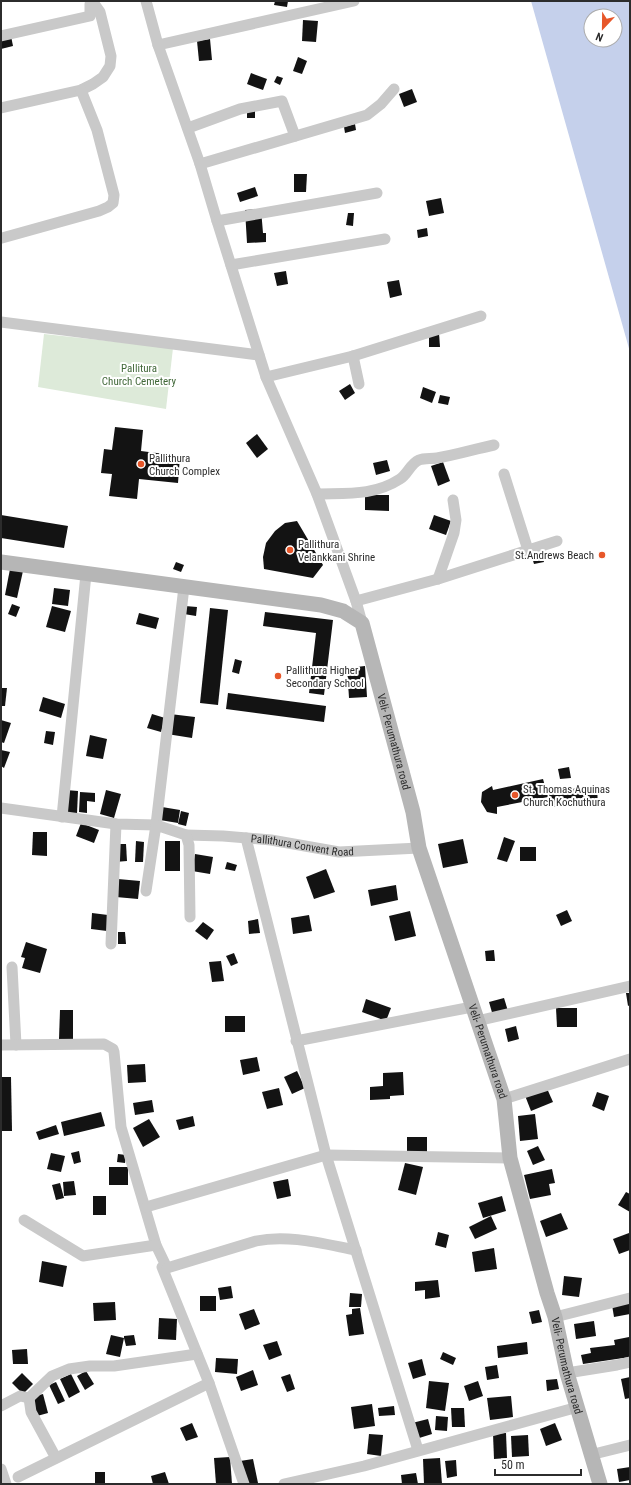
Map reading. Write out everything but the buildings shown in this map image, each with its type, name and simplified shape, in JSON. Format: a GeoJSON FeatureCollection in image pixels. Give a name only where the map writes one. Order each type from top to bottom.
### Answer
{"type":"FeatureCollection","features":[{"type":"Feature","properties":{"kind":"main road"},"geometry":{"type":"LineString","coordinates":[[1,562],[321,605],[343,611],[362,623]]}},
{"type":"Feature","properties":{"kind":"main road","name":"Veli- Perumathura road"},"geometry":{"type":"LineString","coordinates":[[362,623],[413,812],[419,848],[504,1099],[510,1158],[555,1317],[568,1374],[590,1455],[600,1484]]}},
{"type":"Feature","properties":{"kind":"street"},"geometry":{"type":"LineString","coordinates":[[86,1],[90,16]]}},
{"type":"Feature","properties":{"kind":"street"},"geometry":{"type":"LineString","coordinates":[[146,1],[158,45],[200,164],[266,377],[317,494],[356,601],[362,623]]}},
{"type":"Feature","properties":{"kind":"street"},"geometry":{"type":"LineString","coordinates":[[158,45],[354,1]]}},
{"type":"Feature","properties":{"kind":"street"},"geometry":{"type":"LineString","coordinates":[[1,108],[81,90],[103,78],[110,66],[111,56],[100,12],[95,5],[90,4],[90,16]]}},
{"type":"Feature","properties":{"kind":"street"},"geometry":{"type":"LineString","coordinates":[[1,36],[90,16]]}},
{"type":"Feature","properties":{"kind":"street"},"geometry":{"type":"LineString","coordinates":[[200,164],[367,115],[394,89]]}},
{"type":"Feature","properties":{"kind":"street"},"geometry":{"type":"LineString","coordinates":[[2,238],[99,211],[108,207],[113,202],[114,195],[97,130],[81,90]]}},
{"type":"Feature","properties":{"kind":"street"},"geometry":{"type":"LineString","coordinates":[[188,128],[240,109],[282,101],[295,136]]}},
{"type":"Feature","properties":{"kind":"street"},"geometry":{"type":"LineString","coordinates":[[217,221],[377,193]]}},
{"type":"Feature","properties":{"kind":"street"},"geometry":{"type":"LineString","coordinates":[[231,265],[385,239]]}},
{"type":"Feature","properties":{"kind":"street"},"geometry":{"type":"LineString","coordinates":[[266,377],[353,356],[481,316]]}},
{"type":"Feature","properties":{"kind":"street"},"geometry":{"type":"LineString","coordinates":[[1,322],[259,355]]}},
{"type":"Feature","properties":{"kind":"street"},"geometry":{"type":"LineString","coordinates":[[353,356],[358,384]]}},
{"type":"Feature","properties":{"kind":"street"},"geometry":{"type":"LineString","coordinates":[[317,494],[371,492],[384,488],[398,480],[404,476],[412,464],[421,459],[437,458],[494,445]]}},
{"type":"Feature","properties":{"kind":"street"},"geometry":{"type":"LineString","coordinates":[[504,474],[528,550]]}},
{"type":"Feature","properties":{"kind":"street"},"geometry":{"type":"LineString","coordinates":[[438,579],[454,533],[456,520],[453,500]]}},
{"type":"Feature","properties":{"kind":"street"},"geometry":{"type":"LineString","coordinates":[[356,601],[438,579],[557,541]]}},
{"type":"Feature","properties":{"kind":"street"},"geometry":{"type":"LineString","coordinates":[[62,817],[86,574]]}},
{"type":"Feature","properties":{"kind":"street"},"geometry":{"type":"LineString","coordinates":[[146,891],[156,825],[184,587]]}},
{"type":"Feature","properties":{"kind":"street","name":"Pallithura Convent Road"},"geometry":{"type":"LineString","coordinates":[[1,808],[116,824],[156,825],[186,835],[224,836],[271,840],[339,852],[419,848]]}},
{"type":"Feature","properties":{"kind":"street"},"geometry":{"type":"LineString","coordinates":[[111,944],[116,824]]}},
{"type":"Feature","properties":{"kind":"street"},"geometry":{"type":"LineString","coordinates":[[186,835],[189,846],[190,917]]}},
{"type":"Feature","properties":{"kind":"street"},"geometry":{"type":"LineString","coordinates":[[246,838],[296,1041],[326,1154],[418,1450]]}},
{"type":"Feature","properties":{"kind":"street"},"geometry":{"type":"LineString","coordinates":[[12,967],[16,1045]]}},
{"type":"Feature","properties":{"kind":"street"},"geometry":{"type":"LineString","coordinates":[[296,1041],[474,1014],[630,986]]}},
{"type":"Feature","properties":{"kind":"street"},"geometry":{"type":"LineString","coordinates":[[1,1045],[104,1044],[112,1049],[114,1052],[121,1127],[146,1207],[156,1245],[167,1268]]}},
{"type":"Feature","properties":{"kind":"street"},"geometry":{"type":"LineString","coordinates":[[504,1099],[630,1059]]}},
{"type":"Feature","properties":{"kind":"street"},"geometry":{"type":"LineString","coordinates":[[146,1207],[326,1154],[510,1158]]}},
{"type":"Feature","properties":{"kind":"street"},"geometry":{"type":"LineString","coordinates":[[24,1220],[83,1256],[156,1245]]}},
{"type":"Feature","properties":{"kind":"street"},"geometry":{"type":"LineString","coordinates":[[244,1484],[209,1383],[162,1267],[167,1268],[256,1240],[269,1238],[281,1238],[356,1250]]}},
{"type":"Feature","properties":{"kind":"street"},"geometry":{"type":"LineString","coordinates":[[555,1317],[630,1298]]}},
{"type":"Feature","properties":{"kind":"street"},"geometry":{"type":"LineString","coordinates":[[29,1398],[52,1376],[69,1370],[90,1366],[114,1366],[197,1354]]}},
{"type":"Feature","properties":{"kind":"street"},"geometry":{"type":"LineString","coordinates":[[568,1374],[617,1366],[630,1362]]}},
{"type":"Feature","properties":{"kind":"street"},"geometry":{"type":"LineString","coordinates":[[18,1477],[209,1383]]}},
{"type":"Feature","properties":{"kind":"street"},"geometry":{"type":"LineString","coordinates":[[1,1406],[20,1396],[29,1398]]}},
{"type":"Feature","properties":{"kind":"street"},"geometry":{"type":"LineString","coordinates":[[29,1398],[31,1412],[56,1458]]}},
{"type":"Feature","properties":{"kind":"street"},"geometry":{"type":"LineString","coordinates":[[284,1484],[302,1482],[364,1466],[578,1407]]}},
{"type":"Feature","properties":{"kind":"street"},"geometry":{"type":"LineString","coordinates":[[590,1455],[630,1445]]}},
{"type":"Feature","properties":{"kind":"street"},"geometry":{"type":"LineString","coordinates":[[1,1469],[6,1484]]}},
{"type":"Feature","properties":{"kind":"green space","name":"Pallitura Church Cemetery"},"geometry":{"type":"Polygon","coordinates":[[[44,334],[173,348],[166,409],[38,387],[44,334]]]}},
{"type":"Feature","properties":{"kind":"water"},"geometry":{"type":"Polygon","coordinates":[[[531,1],[630,1],[630,352],[531,1]]]}},
{"type":"Feature","properties":{"kind":"place","name":"Pallithura Church Complex"},"geometry":{"type":"Point","coordinates":[141,464]}},
{"type":"Feature","properties":{"kind":"place","name":"Pallithura Velankkani Shrine"},"geometry":{"type":"Point","coordinates":[290,550]}},
{"type":"Feature","properties":{"kind":"place","name":"St.Andrews Beach"},"geometry":{"type":"Point","coordinates":[602,555]}},
{"type":"Feature","properties":{"kind":"place","name":"Pallithura Higher Secondary School"},"geometry":{"type":"Point","coordinates":[278,676]}},
{"type":"Feature","properties":{"kind":"place","name":"St. Thomas Aquinas Church Kochuthura"},"geometry":{"type":"Point","coordinates":[515,795]}}]}
